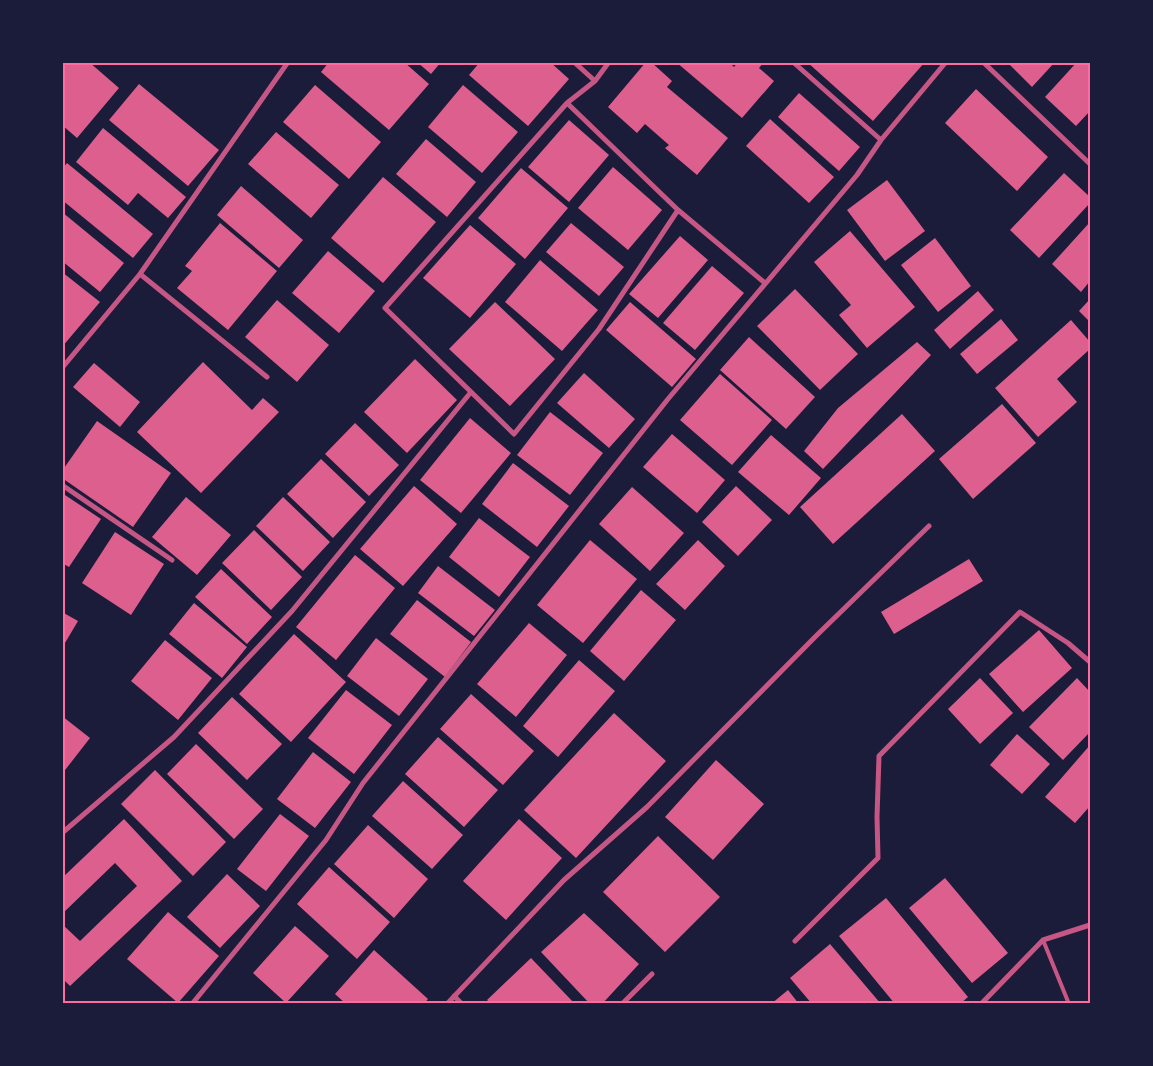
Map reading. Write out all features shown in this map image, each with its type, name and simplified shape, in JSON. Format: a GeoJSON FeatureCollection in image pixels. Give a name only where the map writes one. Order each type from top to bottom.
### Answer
{"type":"FeatureCollection","features":[{"type":"Feature","properties":{"kind":"street"},"geometry":{"type":"LineString","coordinates":[[62,368],[140,274],[288,62]]}},
{"type":"Feature","properties":{"kind":"street"},"geometry":{"type":"LineString","coordinates":[[574,62],[595,81]]}},
{"type":"Feature","properties":{"kind":"street"},"geometry":{"type":"LineString","coordinates":[[609,62],[595,81],[567,103],[385,308],[514,434],[599,328],[678,210]]}},
{"type":"Feature","properties":{"kind":"street"},"geometry":{"type":"LineString","coordinates":[[793,62],[881,140]]}},
{"type":"Feature","properties":{"kind":"street"},"geometry":{"type":"LineString","coordinates":[[192,1004],[326,840],[363,783],[668,399],[857,175],[881,140],[946,62]]}},
{"type":"Feature","properties":{"kind":"street"},"geometry":{"type":"LineString","coordinates":[[983,62],[1090,164]]}},
{"type":"Feature","properties":{"kind":"street"},"geometry":{"type":"LineString","coordinates":[[567,103],[678,210],[766,283]]}},
{"type":"Feature","properties":{"kind":"street"},"geometry":{"type":"LineString","coordinates":[[140,274],[267,377]]}},
{"type":"Feature","properties":{"kind":"street"},"geometry":{"type":"LineString","coordinates":[[62,832],[174,737],[285,618],[471,392]]}},
{"type":"Feature","properties":{"kind":"street"},"geometry":{"type":"LineString","coordinates":[[62,485],[172,560]]}},
{"type":"Feature","properties":{"kind":"street"},"geometry":{"type":"LineString","coordinates":[[447,1004],[564,880],[648,807],[929,526]]}},
{"type":"Feature","properties":{"kind":"street"},"geometry":{"type":"LineString","coordinates":[[795,941],[878,858],[879,756],[1020,612],[1068,643],[1090,662]]}},
{"type":"Feature","properties":{"kind":"street"},"geometry":{"type":"LineString","coordinates":[[981,1004],[1043,940],[1090,926]]}},
{"type":"Feature","properties":{"kind":"street"},"geometry":{"type":"LineString","coordinates":[[622,1004],[652,974]]}},
{"type":"Feature","properties":{"kind":"street"},"geometry":{"type":"LineString","coordinates":[[454,996],[462,1004]]}},
{"type":"Feature","properties":{"kind":"lane"},"geometry":{"type":"LineString","coordinates":[[1043,940],[1069,1004]]}},
{"type":"Feature","properties":{"kind":"building"},"geometry":{"type":"Polygon","coordinates":[[[62,62],[89,62],[119,88],[77,138],[62,125],[62,62]]]}},
{"type":"Feature","properties":{"kind":"building"},"geometry":{"type":"Polygon","coordinates":[[[329,62],[404,62],[429,84],[389,130],[321,72],[329,62]]]}},
{"type":"Feature","properties":{"kind":"building"},"geometry":{"type":"Polygon","coordinates":[[[417,62],[441,62],[431,74],[417,62]]]}},
{"type":"Feature","properties":{"kind":"building"},"geometry":{"type":"Polygon","coordinates":[[[480,62],[550,62],[569,79],[528,126],[469,75],[480,62]]]}},
{"type":"Feature","properties":{"kind":"building"},"geometry":{"type":"Polygon","coordinates":[[[646,62],[651,62],[672,81],[667,87],[728,138],[697,175],[665,148],[669,145],[645,124],[637,133],[608,107],[646,62]]]}},
{"type":"Feature","properties":{"kind":"building"},"geometry":{"type":"Polygon","coordinates":[[[676,62],[729,62],[734,67],[738,62],[764,62],[759,68],[774,81],[742,118],[676,62]]]}},
{"type":"Feature","properties":{"kind":"building"},"geometry":{"type":"Polygon","coordinates":[[[807,62],[925,62],[873,121],[807,62]]]}},
{"type":"Feature","properties":{"kind":"building"},"geometry":{"type":"Polygon","coordinates":[[[1007,62],[1055,62],[1032,87],[1007,62]]]}},
{"type":"Feature","properties":{"kind":"building"},"geometry":{"type":"Polygon","coordinates":[[[1077,62],[1090,62],[1090,111],[1076,126],[1045,97],[1077,62]]]}},
{"type":"Feature","properties":{"kind":"building"},"geometry":{"type":"Polygon","coordinates":[[[139,84],[219,150],[188,186],[109,120],[139,84]]]}},
{"type":"Feature","properties":{"kind":"building"},"geometry":{"type":"Polygon","coordinates":[[[315,85],[381,142],[349,179],[283,122],[315,85]]]}},
{"type":"Feature","properties":{"kind":"building"},"geometry":{"type":"Polygon","coordinates":[[[463,85],[518,132],[482,173],[428,127],[463,85]]]}},
{"type":"Feature","properties":{"kind":"building"},"geometry":{"type":"Polygon","coordinates":[[[976,89],[1048,157],[1017,191],[945,123],[976,89]]]}},
{"type":"Feature","properties":{"kind":"building"},"geometry":{"type":"Polygon","coordinates":[[[799,93],[860,147],[839,171],[778,117],[799,93]]]}},
{"type":"Feature","properties":{"kind":"building"},"geometry":{"type":"Polygon","coordinates":[[[770,119],[834,177],[809,203],[746,146],[770,119]]]}},
{"type":"Feature","properties":{"kind":"building"},"geometry":{"type":"Polygon","coordinates":[[[569,120],[609,155],[569,202],[528,167],[569,120]]]}},
{"type":"Feature","properties":{"kind":"building"},"geometry":{"type":"Polygon","coordinates":[[[103,128],[186,197],[168,218],[138,193],[128,205],[76,162],[103,128]]]}},
{"type":"Feature","properties":{"kind":"building"},"geometry":{"type":"Polygon","coordinates":[[[276,132],[339,185],[311,218],[248,164],[276,132]]]}},
{"type":"Feature","properties":{"kind":"building"},"geometry":{"type":"Polygon","coordinates":[[[426,139],[476,182],[447,217],[396,174],[426,139]]]}},
{"type":"Feature","properties":{"kind":"building"},"geometry":{"type":"Polygon","coordinates":[[[67,163],[153,234],[133,258],[62,200],[62,169],[67,163]]]}},
{"type":"Feature","properties":{"kind":"building"},"geometry":{"type":"Polygon","coordinates":[[[613,167],[662,210],[628,250],[578,208],[613,167]]]}},
{"type":"Feature","properties":{"kind":"building"},"geometry":{"type":"Polygon","coordinates":[[[521,168],[568,208],[525,259],[478,218],[521,168]]]}},
{"type":"Feature","properties":{"kind":"building"},"geometry":{"type":"Polygon","coordinates":[[[1064,173],[1090,197],[1090,203],[1039,258],[1010,230],[1064,173]]]}},
{"type":"Feature","properties":{"kind":"building"},"geometry":{"type":"Polygon","coordinates":[[[383,177],[436,222],[383,283],[331,238],[383,177]]]}},
{"type":"Feature","properties":{"kind":"building"},"geometry":{"type":"Polygon","coordinates":[[[887,180],[925,231],[885,261],[847,210],[887,180]]]}},
{"type":"Feature","properties":{"kind":"building"},"geometry":{"type":"Polygon","coordinates":[[[241,186],[303,240],[279,268],[217,215],[241,186]]]}},
{"type":"Feature","properties":{"kind":"building"},"geometry":{"type":"Polygon","coordinates":[[[62,212],[124,263],[100,292],[62,261],[62,212]]]}},
{"type":"Feature","properties":{"kind":"building"},"geometry":{"type":"Polygon","coordinates":[[[1090,222],[1090,281],[1081,292],[1052,264],[1090,222]]]}},
{"type":"Feature","properties":{"kind":"building"},"geometry":{"type":"Polygon","coordinates":[[[220,223],[277,271],[228,330],[177,288],[192,271],[185,266],[220,223]]]}},
{"type":"Feature","properties":{"kind":"building"},"geometry":{"type":"Polygon","coordinates":[[[571,223],[624,267],[599,296],[546,252],[571,223]]]}},
{"type":"Feature","properties":{"kind":"building"},"geometry":{"type":"Polygon","coordinates":[[[470,225],[516,264],[470,318],[423,278],[470,225]]]}},
{"type":"Feature","properties":{"kind":"building"},"geometry":{"type":"Polygon","coordinates":[[[850,231],[915,307],[867,348],[839,315],[851,305],[814,262],[850,231]]]}},
{"type":"Feature","properties":{"kind":"building"},"geometry":{"type":"Polygon","coordinates":[[[680,236],[708,260],[658,318],[629,294],[680,236]]]}},
{"type":"Feature","properties":{"kind":"building"},"geometry":{"type":"Polygon","coordinates":[[[935,238],[971,286],[938,312],[901,265],[935,238]]]}},
{"type":"Feature","properties":{"kind":"building"},"geometry":{"type":"Polygon","coordinates":[[[328,251],[375,291],[339,333],[292,293],[328,251]]]}},
{"type":"Feature","properties":{"kind":"building"},"geometry":{"type":"Polygon","coordinates":[[[540,260],[598,310],[562,351],[505,302],[540,260]]]}},
{"type":"Feature","properties":{"kind":"building"},"geometry":{"type":"Polygon","coordinates":[[[712,266],[744,293],[695,350],[663,323],[712,266]]]}},
{"type":"Feature","properties":{"kind":"building"},"geometry":{"type":"Polygon","coordinates":[[[62,272],[100,302],[62,347],[62,272]]]}},
{"type":"Feature","properties":{"kind":"building"},"geometry":{"type":"Polygon","coordinates":[[[795,289],[858,354],[820,390],[757,326],[795,289]]]}},
{"type":"Feature","properties":{"kind":"building"},"geometry":{"type":"Polygon","coordinates":[[[978,291],[994,310],[950,349],[934,330],[978,291]]]}},
{"type":"Feature","properties":{"kind":"building"},"geometry":{"type":"Polygon","coordinates":[[[1090,299],[1090,322],[1079,311],[1090,299]]]}},
{"type":"Feature","properties":{"kind":"building"},"geometry":{"type":"Polygon","coordinates":[[[277,300],[329,345],[297,382],[245,337],[277,300]]]}},
{"type":"Feature","properties":{"kind":"building"},"geometry":{"type":"Polygon","coordinates":[[[495,302],[555,359],[510,406],[449,349],[495,302]]]}},
{"type":"Feature","properties":{"kind":"building"},"geometry":{"type":"Polygon","coordinates":[[[630,302],[696,359],[672,387],[606,330],[630,302]]]}},
{"type":"Feature","properties":{"kind":"building"},"geometry":{"type":"Polygon","coordinates":[[[1001,319],[1018,340],[977,374],[960,354],[1001,319]]]}},
{"type":"Feature","properties":{"kind":"building"},"geometry":{"type":"Polygon","coordinates":[[[1071,320],[1090,342],[1090,349],[1057,379],[1077,402],[1038,437],[995,388],[1071,320]]]}},
{"type":"Feature","properties":{"kind":"building"},"geometry":{"type":"Polygon","coordinates":[[[749,337],[815,397],[786,429],[720,370],[749,337]]]}},
{"type":"Feature","properties":{"kind":"building"},"geometry":{"type":"Polygon","coordinates":[[[917,342],[931,355],[823,469],[804,451],[838,408],[917,342]]]}},
{"type":"Feature","properties":{"kind":"building"},"geometry":{"type":"Polygon","coordinates":[[[415,359],[457,400],[407,453],[364,412],[415,359]]]}},
{"type":"Feature","properties":{"kind":"building"},"geometry":{"type":"Polygon","coordinates":[[[203,362],[252,410],[263,398],[279,412],[201,493],[137,432],[203,362]]]}},
{"type":"Feature","properties":{"kind":"building"},"geometry":{"type":"Polygon","coordinates":[[[94,363],[140,402],[120,427],[73,387],[94,363]]]}},
{"type":"Feature","properties":{"kind":"building"},"geometry":{"type":"Polygon","coordinates":[[[584,373],[635,419],[609,448],[557,403],[584,373]]]}},
{"type":"Feature","properties":{"kind":"building"},"geometry":{"type":"Polygon","coordinates":[[[720,374],[772,420],[732,465],[680,420],[720,374]]]}},
{"type":"Feature","properties":{"kind":"building"},"geometry":{"type":"Polygon","coordinates":[[[1002,404],[1036,443],[973,499],[939,459],[1002,404]]]}},
{"type":"Feature","properties":{"kind":"building"},"geometry":{"type":"Polygon","coordinates":[[[550,412],[603,453],[570,495],[517,455],[550,412]]]}},
{"type":"Feature","properties":{"kind":"building"},"geometry":{"type":"Polygon","coordinates":[[[902,414],[935,451],[833,544],[800,507],[902,414]]]}},
{"type":"Feature","properties":{"kind":"building"},"geometry":{"type":"Polygon","coordinates":[[[470,418],[511,453],[461,513],[420,480],[470,418]]]}},
{"type":"Feature","properties":{"kind":"building"},"geometry":{"type":"Polygon","coordinates":[[[97,421],[171,473],[133,527],[62,478],[62,471],[97,421]]]}},
{"type":"Feature","properties":{"kind":"building"},"geometry":{"type":"Polygon","coordinates":[[[355,423],[399,465],[369,496],[325,454],[355,423]]]}},
{"type":"Feature","properties":{"kind":"building"},"geometry":{"type":"Polygon","coordinates":[[[672,434],[725,480],[697,513],[643,467],[672,434]]]}},
{"type":"Feature","properties":{"kind":"building"},"geometry":{"type":"Polygon","coordinates":[[[771,435],[821,478],[789,515],[738,472],[771,435]]]}},
{"type":"Feature","properties":{"kind":"building"},"geometry":{"type":"Polygon","coordinates":[[[321,459],[366,502],[333,538],[287,494],[321,459]]]}},
{"type":"Feature","properties":{"kind":"building"},"geometry":{"type":"Polygon","coordinates":[[[513,463],[569,506],[537,547],[482,504],[513,463]]]}},
{"type":"Feature","properties":{"kind":"building"},"geometry":{"type":"Polygon","coordinates":[[[414,486],[457,524],[403,586],[360,549],[414,486]]]}},
{"type":"Feature","properties":{"kind":"building"},"geometry":{"type":"Polygon","coordinates":[[[736,486],[772,520],[738,556],[702,522],[736,486]]]}},
{"type":"Feature","properties":{"kind":"building"},"geometry":{"type":"Polygon","coordinates":[[[632,487],[684,533],[650,571],[599,524],[632,487]]]}},
{"type":"Feature","properties":{"kind":"building"},"geometry":{"type":"Polygon","coordinates":[[[62,493],[101,519],[69,567],[62,563],[62,493]]]}},
{"type":"Feature","properties":{"kind":"building"},"geometry":{"type":"Polygon","coordinates":[[[186,497],[231,535],[197,575],[152,537],[186,497]]]}},
{"type":"Feature","properties":{"kind":"building"},"geometry":{"type":"Polygon","coordinates":[[[283,497],[330,542],[303,571],[256,526],[283,497]]]}},
{"type":"Feature","properties":{"kind":"building"},"geometry":{"type":"Polygon","coordinates":[[[479,518],[530,557],[499,597],[449,557],[479,518]]]}},
{"type":"Feature","properties":{"kind":"building"},"geometry":{"type":"Polygon","coordinates":[[[254,530],[302,577],[271,610],[222,563],[254,530]]]}},
{"type":"Feature","properties":{"kind":"building"},"geometry":{"type":"Polygon","coordinates":[[[115,532],[164,564],[131,615],[82,583],[115,532]]]}},
{"type":"Feature","properties":{"kind":"building"},"geometry":{"type":"Polygon","coordinates":[[[590,540],[637,579],[583,643],[537,605],[590,540]]]}},
{"type":"Feature","properties":{"kind":"building"},"geometry":{"type":"Polygon","coordinates":[[[698,540],[725,566],[685,610],[656,584],[698,540]]]}},
{"type":"Feature","properties":{"kind":"building"},"geometry":{"type":"Polygon","coordinates":[[[355,555],[395,588],[336,660],[296,627],[355,555]]]}},
{"type":"Feature","properties":{"kind":"building"},"geometry":{"type":"Polygon","coordinates":[[[969,559],[983,581],[894,634],[881,612],[969,559]]]}},
{"type":"Feature","properties":{"kind":"building"},"geometry":{"type":"Polygon","coordinates":[[[438,566],[495,610],[474,636],[418,593],[438,566]]]}},
{"type":"Feature","properties":{"kind":"building"},"geometry":{"type":"Polygon","coordinates":[[[221,569],[272,617],[247,644],[195,597],[221,569]]]}},
{"type":"Feature","properties":{"kind":"building"},"geometry":{"type":"Polygon","coordinates":[[[641,590],[676,620],[624,681],[590,651],[641,590]]]}},
{"type":"Feature","properties":{"kind":"building"},"geometry":{"type":"Polygon","coordinates":[[[417,600],[471,642],[445,677],[390,634],[417,600]]]}},
{"type":"Feature","properties":{"kind":"building"},"geometry":{"type":"Polygon","coordinates":[[[194,603],[247,647],[222,678],[169,634],[194,603]]]}},
{"type":"Feature","properties":{"kind":"building"},"geometry":{"type":"Polygon","coordinates":[[[62,612],[78,621],[62,648],[62,612]]]}},
{"type":"Feature","properties":{"kind":"building"},"geometry":{"type":"Polygon","coordinates":[[[529,623],[567,655],[516,717],[477,684],[529,623]]]}},
{"type":"Feature","properties":{"kind":"building"},"geometry":{"type":"Polygon","coordinates":[[[1039,630],[1072,668],[1023,712],[989,674],[1039,630]]]}},
{"type":"Feature","properties":{"kind":"building"},"geometry":{"type":"Polygon","coordinates":[[[294,634],[346,682],[291,742],[239,694],[294,634]]]}},
{"type":"Feature","properties":{"kind":"building"},"geometry":{"type":"Polygon","coordinates":[[[376,638],[428,679],[399,716],[347,676],[376,638]]]}},
{"type":"Feature","properties":{"kind":"building"},"geometry":{"type":"Polygon","coordinates":[[[165,640],[212,678],[178,720],[131,681],[165,640]]]}},
{"type":"Feature","properties":{"kind":"building"},"geometry":{"type":"Polygon","coordinates":[[[579,660],[615,691],[558,757],[523,726],[579,660]]]}},
{"type":"Feature","properties":{"kind":"building"},"geometry":{"type":"Polygon","coordinates":[[[980,678],[1013,713],[980,744],[948,709],[980,678]]]}},
{"type":"Feature","properties":{"kind":"building"},"geometry":{"type":"Polygon","coordinates":[[[1077,678],[1090,692],[1090,732],[1063,760],[1029,727],[1077,678]]]}},
{"type":"Feature","properties":{"kind":"building"},"geometry":{"type":"Polygon","coordinates":[[[346,690],[392,725],[354,774],[308,738],[346,690]]]}},
{"type":"Feature","properties":{"kind":"building"},"geometry":{"type":"Polygon","coordinates":[[[471,694],[534,751],[503,785],[440,729],[471,694]]]}},
{"type":"Feature","properties":{"kind":"building"},"geometry":{"type":"Polygon","coordinates":[[[232,697],[282,744],[247,780],[198,733],[232,697]]]}},
{"type":"Feature","properties":{"kind":"building"},"geometry":{"type":"Polygon","coordinates":[[[614,713],[666,761],[576,858],[524,810],[614,713]]]}},
{"type":"Feature","properties":{"kind":"building"},"geometry":{"type":"Polygon","coordinates":[[[62,716],[90,738],[62,774],[62,716]]]}},
{"type":"Feature","properties":{"kind":"building"},"geometry":{"type":"Polygon","coordinates":[[[1017,734],[1050,764],[1022,794],[990,765],[1017,734]]]}},
{"type":"Feature","properties":{"kind":"building"},"geometry":{"type":"Polygon","coordinates":[[[438,737],[498,790],[464,827],[405,774],[438,737]]]}},
{"type":"Feature","properties":{"kind":"building"},"geometry":{"type":"Polygon","coordinates":[[[196,744],[263,809],[234,839],[167,774],[196,744]]]}},
{"type":"Feature","properties":{"kind":"building"},"geometry":{"type":"Polygon","coordinates":[[[1090,745],[1090,806],[1075,823],[1045,797],[1090,745]]]}},
{"type":"Feature","properties":{"kind":"building"},"geometry":{"type":"Polygon","coordinates":[[[313,752],[351,782],[315,828],[277,799],[313,752]]]}},
{"type":"Feature","properties":{"kind":"building"},"geometry":{"type":"Polygon","coordinates":[[[716,760],[764,804],[713,860],[665,817],[716,760]]]}},
{"type":"Feature","properties":{"kind":"building"},"geometry":{"type":"Polygon","coordinates":[[[155,770],[226,842],[193,876],[121,804],[155,770]]]}},
{"type":"Feature","properties":{"kind":"building"},"geometry":{"type":"Polygon","coordinates":[[[403,781],[463,835],[432,869],[372,816],[403,781]]]}},
{"type":"Feature","properties":{"kind":"building"},"geometry":{"type":"Polygon","coordinates":[[[280,814],[309,836],[266,891],[237,869],[280,814]]]}},
{"type":"Feature","properties":{"kind":"building"},"geometry":{"type":"Polygon","coordinates":[[[124,819],[182,881],[70,986],[62,978],[62,924],[80,941],[137,886],[115,863],[62,914],[62,878],[124,819]]]}},
{"type":"Feature","properties":{"kind":"building"},"geometry":{"type":"Polygon","coordinates":[[[519,819],[562,858],[506,920],[463,881],[519,819]]]}},
{"type":"Feature","properties":{"kind":"building"},"geometry":{"type":"Polygon","coordinates":[[[368,825],[428,879],[394,918],[334,864],[368,825]]]}},
{"type":"Feature","properties":{"kind":"building"},"geometry":{"type":"Polygon","coordinates":[[[658,836],[720,897],[665,952],[603,892],[658,836]]]}},
{"type":"Feature","properties":{"kind":"building"},"geometry":{"type":"Polygon","coordinates":[[[329,867],[390,922],[357,959],[297,904],[329,867]]]}},
{"type":"Feature","properties":{"kind":"building"},"geometry":{"type":"Polygon","coordinates":[[[227,874],[260,906],[220,948],[187,917],[227,874]]]}},
{"type":"Feature","properties":{"kind":"building"},"geometry":{"type":"Polygon","coordinates":[[[945,878],[1008,953],[972,983],[909,908],[945,878]]]}},
{"type":"Feature","properties":{"kind":"building"},"geometry":{"type":"Polygon","coordinates":[[[886,898],[968,997],[960,1004],[895,1004],[839,936],[886,898]]]}},
{"type":"Feature","properties":{"kind":"building"},"geometry":{"type":"Polygon","coordinates":[[[168,912],[219,956],[178,1003],[127,959],[168,912]]]}},
{"type":"Feature","properties":{"kind":"building"},"geometry":{"type":"Polygon","coordinates":[[[584,913],[639,964],[602,1004],[590,1004],[541,952],[584,913]]]}},
{"type":"Feature","properties":{"kind":"building"},"geometry":{"type":"Polygon","coordinates":[[[295,926],[329,956],[286,1003],[253,973],[295,926]]]}},
{"type":"Feature","properties":{"kind":"building"},"geometry":{"type":"Polygon","coordinates":[[[830,944],[881,1004],[812,1004],[790,978],[830,944]]]}},
{"type":"Feature","properties":{"kind":"building"},"geometry":{"type":"Polygon","coordinates":[[[374,950],[428,999],[424,1004],[346,1004],[335,994],[374,950]]]}},
{"type":"Feature","properties":{"kind":"building"},"geometry":{"type":"Polygon","coordinates":[[[531,958],[575,1004],[491,1004],[487,1000],[531,958]]]}},
{"type":"Feature","properties":{"kind":"building"},"geometry":{"type":"Polygon","coordinates":[[[788,990],[799,1004],[771,1004],[788,990]]]}}]}
